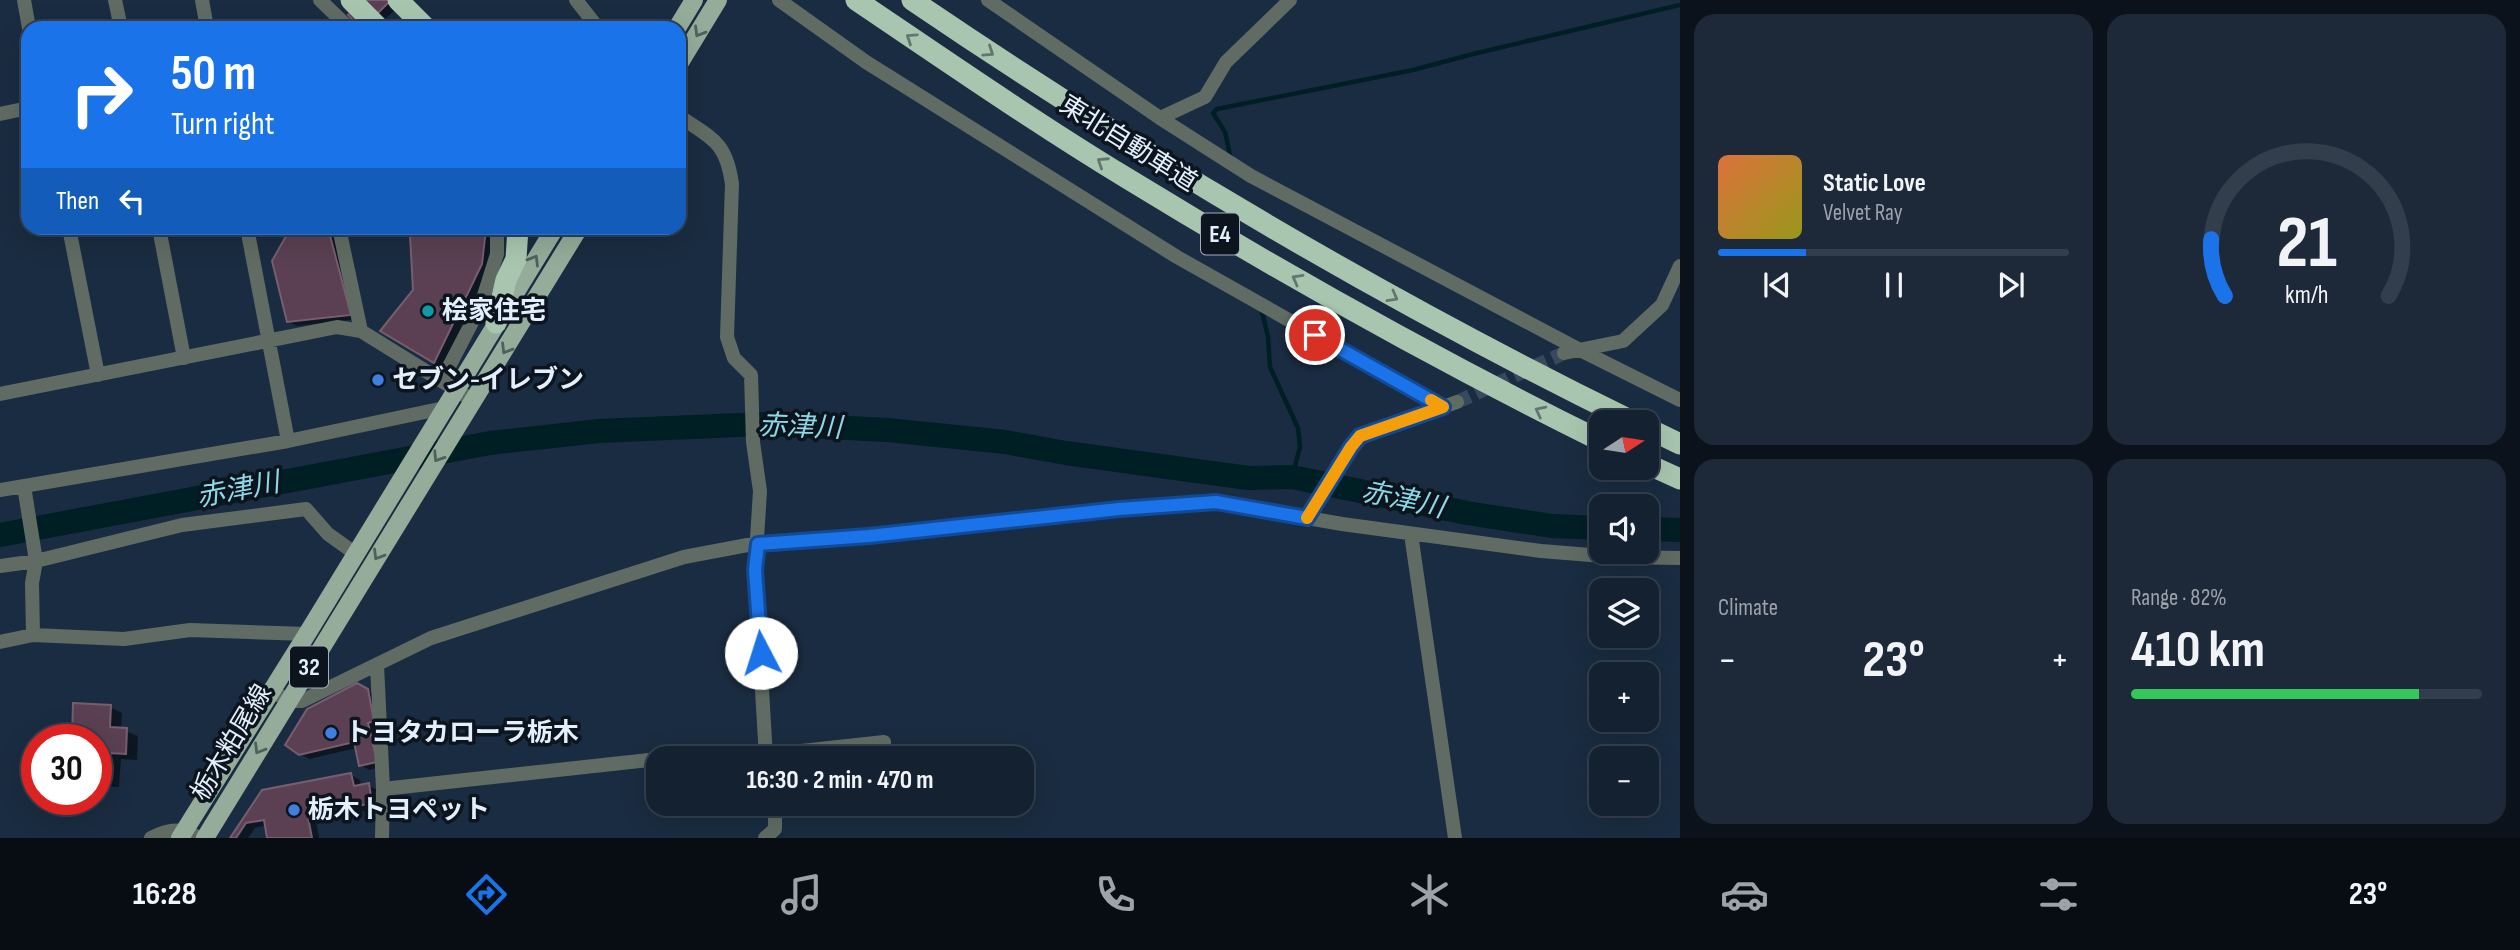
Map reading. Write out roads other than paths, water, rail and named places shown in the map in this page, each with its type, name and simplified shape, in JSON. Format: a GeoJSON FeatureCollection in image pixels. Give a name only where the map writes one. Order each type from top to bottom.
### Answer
{"type":"FeatureCollection","features":[{"type":"Feature","properties":{"kind":"highway"},"geometry":{"type":"LineString","coordinates":[[398,0],[419,21]]}},
{"type":"Feature","properties":{"kind":"highway","name":"東北自動車道"},"geometry":{"type":"LineString","coordinates":[[856,0],[1112,169],[1268,262],[1391,332],[1589,435]]}},
{"type":"Feature","properties":{"kind":"highway","name":"東北自動車道"},"geometry":{"type":"LineString","coordinates":[[912,0],[1143,151],[1287,237],[1420,312],[1611,410]]}},
{"type":"Feature","properties":{"kind":"highway"},"geometry":{"type":"LineString","coordinates":[[344,8],[367,21]]}},
{"type":"Feature","properties":{"kind":"highway"},"geometry":{"type":"LineString","coordinates":[[496,323],[506,280],[516,259],[517,235]]}},
{"type":"Feature","properties":{"kind":"highway"},"geometry":{"type":"LineString","coordinates":[[1659,434],[1680,444]]}},
{"type":"Feature","properties":{"kind":"highway"},"geometry":{"type":"LineString","coordinates":[[1659,470],[1680,479]]}},
{"type":"Feature","properties":{"kind":"main road"},"geometry":{"type":"LineString","coordinates":[[681,21],[694,0]]}},
{"type":"Feature","properties":{"kind":"main road"},"geometry":{"type":"LineString","coordinates":[[686,53],[718,0]]}},
{"type":"Feature","properties":{"kind":"main road","name":"32"},"geometry":{"type":"LineString","coordinates":[[440,415],[449,384],[496,323],[551,235]]}},
{"type":"Feature","properties":{"kind":"main road","name":"32"},"geometry":{"type":"LineString","coordinates":[[474,401],[575,235]]}},
{"type":"Feature","properties":{"kind":"main road","name":"栃木粕尾線"},"geometry":{"type":"LineString","coordinates":[[192,836],[289,701],[474,401]]}},
{"type":"Feature","properties":{"kind":"main road","name":"栃木粕尾線"},"geometry":{"type":"LineString","coordinates":[[192,836],[272,691],[440,415]]}},
{"type":"Feature","properties":{"kind":"street"},"geometry":{"type":"LineString","coordinates":[[24,0],[28,21]]}},
{"type":"Feature","properties":{"kind":"street"},"geometry":{"type":"LineString","coordinates":[[115,0],[120,21]]}},
{"type":"Feature","properties":{"kind":"street"},"geometry":{"type":"LineString","coordinates":[[202,0],[206,21]]}},
{"type":"Feature","properties":{"kind":"street"},"geometry":{"type":"LineString","coordinates":[[320,0],[344,8]]}},
{"type":"Feature","properties":{"kind":"street"},"geometry":{"type":"LineString","coordinates":[[576,0],[592,21]]}},
{"type":"Feature","properties":{"kind":"street"},"geometry":{"type":"LineString","coordinates":[[779,0],[866,62],[1177,257],[1450,405],[1360,436],[1307,518]]}},
{"type":"Feature","properties":{"kind":"street"},"geometry":{"type":"LineString","coordinates":[[988,0],[1160,118],[1251,176],[1571,351],[1680,400]]}},
{"type":"Feature","properties":{"kind":"street"},"geometry":{"type":"LineString","coordinates":[[1160,118],[1205,97],[1226,62],[1290,0]]}},
{"type":"Feature","properties":{"kind":"street"},"geometry":{"type":"LineString","coordinates":[[0,114],[21,110]]}},
{"type":"Feature","properties":{"kind":"street"},"geometry":{"type":"LineString","coordinates":[[686,121],[718,143],[729,162],[732,184],[727,337],[734,358],[751,375],[753,442],[760,491],[755,570],[765,746]]}},
{"type":"Feature","properties":{"kind":"street"},"geometry":{"type":"LineString","coordinates":[[70,235],[98,374]]}},
{"type":"Feature","properties":{"kind":"street"},"geometry":{"type":"LineString","coordinates":[[160,235],[184,358]]}},
{"type":"Feature","properties":{"kind":"street"},"geometry":{"type":"LineString","coordinates":[[248,235],[288,441]]}},
{"type":"Feature","properties":{"kind":"street"},"geometry":{"type":"LineString","coordinates":[[340,235],[361,331]]}},
{"type":"Feature","properties":{"kind":"street"},"geometry":{"type":"LineString","coordinates":[[449,384],[481,305],[496,254],[497,235]]}},
{"type":"Feature","properties":{"kind":"street"},"geometry":{"type":"LineString","coordinates":[[1571,351],[1623,341],[1662,305],[1680,266]]}},
{"type":"Feature","properties":{"kind":"street"},"geometry":{"type":"LineString","coordinates":[[0,394],[337,327],[361,331],[474,401]]}},
{"type":"Feature","properties":{"kind":"street"},"geometry":{"type":"LineString","coordinates":[[0,490],[25,491],[440,415]]}},
{"type":"Feature","properties":{"kind":"street"},"geometry":{"type":"LineString","coordinates":[[25,491],[36,554],[32,583],[33,635]]}},
{"type":"Feature","properties":{"kind":"street"},"geometry":{"type":"LineString","coordinates":[[272,691],[289,701],[302,701],[431,638],[684,557],[758,544],[869,536],[1119,509],[1216,502],[1411,534],[1541,551],[1615,557],[1680,558]]}},
{"type":"Feature","properties":{"kind":"street"},"geometry":{"type":"LineString","coordinates":[[0,566],[36,554],[182,525],[306,509],[328,534],[356,554]]}},
{"type":"Feature","properties":{"kind":"street"},"geometry":{"type":"LineString","coordinates":[[1411,534],[1455,838]]}},
{"type":"Feature","properties":{"kind":"street"},"geometry":{"type":"LineString","coordinates":[[0,642],[33,635],[124,639],[190,630],[307,634]]}},
{"type":"Feature","properties":{"kind":"street"},"geometry":{"type":"LineString","coordinates":[[377,666],[383,789],[382,838]]}},
{"type":"Feature","properties":{"kind":"street"},"geometry":{"type":"LineString","coordinates":[[850,746],[884,742]]}},
{"type":"Feature","properties":{"kind":"street"},"geometry":{"type":"LineString","coordinates":[[383,789],[646,760]]}},
{"type":"Feature","properties":{"kind":"street"},"geometry":{"type":"LineString","coordinates":[[765,838],[775,829],[775,816]]}},
{"type":"Feature","properties":{"kind":"street"},"geometry":{"type":"LineString","coordinates":[[151,838],[163,832],[192,836]]}},
{"type":"Feature","properties":{"kind":"waterway"},"geometry":{"type":"LineString","coordinates":[[1230,155],[1225,132],[1213,113],[1217,109],[1413,70],[1680,5]]}},
{"type":"Feature","properties":{"kind":"waterway"},"geometry":{"type":"LineString","coordinates":[[1262,312],[1268,337],[1270,367],[1298,428],[1300,447],[1292,477]]}},
{"type":"Feature","properties":{"kind":"waterway","name":"赤津川"},"geometry":{"type":"LineString","coordinates":[[0,535],[490,443],[599,431],[763,424],[888,430],[1005,442],[1248,478],[1292,477],[1467,513],[1552,526],[1589,528]]}},
{"type":"Feature","properties":{"kind":"waterway","name":"赤津川"},"geometry":{"type":"LineString","coordinates":[[1659,529],[1680,530]]}},
{"type":"Feature","properties":{"kind":"tunnel"},"geometry":{"type":"LineString","coordinates":[[1457,402],[1564,353]]}},
{"type":"Feature","properties":{"kind":"place","name":"桧家住宅"},"geometry":{"type":"Point","coordinates":[428,311]}},
{"type":"Feature","properties":{"kind":"place","name":"セブン-イレブン"},"geometry":{"type":"Point","coordinates":[378,380]}},
{"type":"Feature","properties":{"kind":"place","name":"トヨタカローラ栃木"},"geometry":{"type":"Point","coordinates":[331,733]}},
{"type":"Feature","properties":{"kind":"place","name":"栃木トヨペット"},"geometry":{"type":"Point","coordinates":[294,810]}}]}
